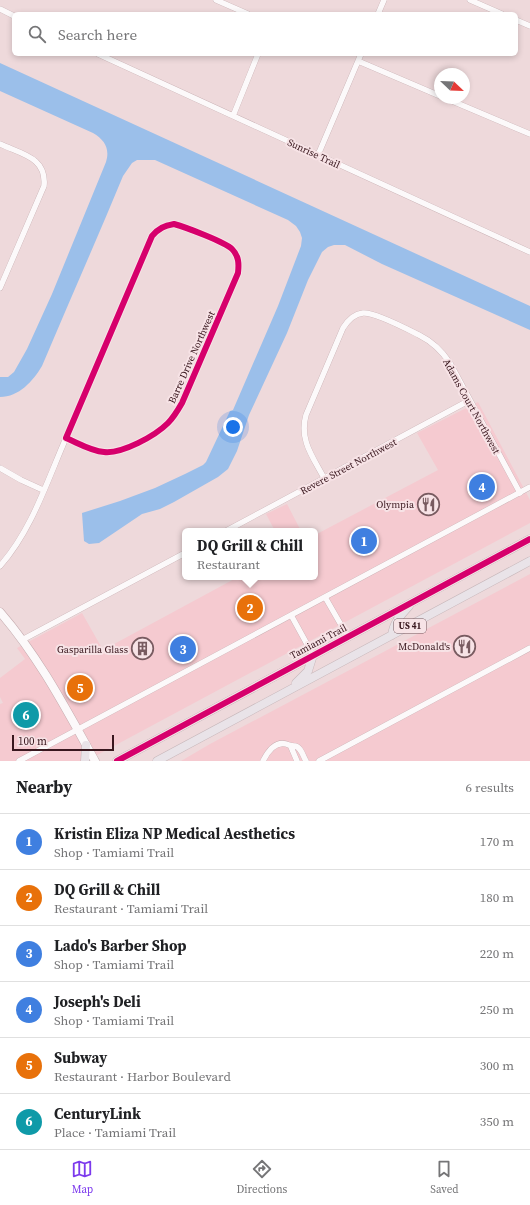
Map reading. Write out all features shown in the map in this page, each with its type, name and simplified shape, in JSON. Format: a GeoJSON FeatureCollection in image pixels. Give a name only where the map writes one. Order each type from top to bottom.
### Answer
{"type":"FeatureCollection","features":[{"type":"Feature","properties":{"kind":"main road","name":"Tamiami Trail"},"geometry":{"type":"LineString","coordinates":[[116,761],[530,539]]}},
{"type":"Feature","properties":{"kind":"main road","name":"US 41"},"geometry":{"type":"LineString","coordinates":[[157,761],[530,561]]}},
{"type":"Feature","properties":{"kind":"main road"},"geometry":{"type":"LineString","coordinates":[[392,635],[397,619],[414,601]]}},
{"type":"Feature","properties":{"kind":"main road"},"geometry":{"type":"LineString","coordinates":[[290,690],[308,671],[314,655]]}},
{"type":"Feature","properties":{"kind":"main road"},"geometry":{"type":"LineString","coordinates":[[85,761],[86,745]]}},
{"type":"Feature","properties":{"kind":"street"},"geometry":{"type":"LineString","coordinates":[[216,0],[243,12]]}},
{"type":"Feature","properties":{"kind":"street"},"geometry":{"type":"LineString","coordinates":[[379,12],[384,0]]}},
{"type":"Feature","properties":{"kind":"street"},"geometry":{"type":"LineString","coordinates":[[470,0],[497,12]]}},
{"type":"Feature","properties":{"kind":"street"},"geometry":{"type":"LineString","coordinates":[[0,10],[12,15]]}},
{"type":"Feature","properties":{"kind":"street"},"geometry":{"type":"LineString","coordinates":[[518,21],[530,26]]}},
{"type":"Feature","properties":{"kind":"street","name":"Sunrise Trail"},"geometry":{"type":"LineString","coordinates":[[102,56],[530,252]]}},
{"type":"Feature","properties":{"kind":"street"},"geometry":{"type":"LineString","coordinates":[[233,116],[257,56]]}},
{"type":"Feature","properties":{"kind":"street"},"geometry":{"type":"LineString","coordinates":[[318,155],[361,56]]}},
{"type":"Feature","properties":{"kind":"street"},"geometry":{"type":"LineString","coordinates":[[358,61],[434,93]]}},
{"type":"Feature","properties":{"kind":"street"},"geometry":{"type":"LineString","coordinates":[[459,104],[530,134]]}},
{"type":"Feature","properties":{"kind":"street"},"geometry":{"type":"LineString","coordinates":[[0,144],[38,162],[43,169],[45,178],[44,186],[0,288]]}},
{"type":"Feature","properties":{"kind":"street","name":"Barre Drive Northwest"},"geometry":{"type":"LineString","coordinates":[[0,566],[22,537],[44,490],[66,438],[152,236],[158,229],[169,225],[182,226],[225,244],[232,249],[237,256],[239,264],[238,273],[182,403],[173,417],[164,427],[153,434],[119,451],[102,452],[66,438]]}},
{"type":"Feature","properties":{"kind":"street","name":"Adams Court Northwest"},"geometry":{"type":"LineString","coordinates":[[324,478],[305,440],[304,423],[306,415],[344,328],[348,321],[355,316],[364,313],[372,314],[419,335],[430,341],[446,356],[520,493]]}},
{"type":"Feature","properties":{"kind":"street","name":"Revere Street Northwest"},"geometry":{"type":"LineString","coordinates":[[232,528],[470,400]]}},
{"type":"Feature","properties":{"kind":"street"},"geometry":{"type":"LineString","coordinates":[[0,468],[21,480],[44,490]]}},
{"type":"Feature","properties":{"kind":"street"},"geometry":{"type":"LineString","coordinates":[[19,761],[530,487]]}},
{"type":"Feature","properties":{"kind":"street"},"geometry":{"type":"LineString","coordinates":[[22,640],[182,555]]}},
{"type":"Feature","properties":{"kind":"street"},"geometry":{"type":"LineString","coordinates":[[325,597],[348,636]]}},
{"type":"Feature","properties":{"kind":"street"},"geometry":{"type":"LineString","coordinates":[[0,612],[22,640],[58,694],[95,761]]}},
{"type":"Feature","properties":{"kind":"street"},"geometry":{"type":"LineString","coordinates":[[291,615],[314,655]]}},
{"type":"Feature","properties":{"kind":"street"},"geometry":{"type":"LineString","coordinates":[[318,761],[530,648]]}},
{"type":"Feature","properties":{"kind":"street"},"geometry":{"type":"LineString","coordinates":[[262,761],[270,749],[279,743],[285,743],[291,747],[294,746],[300,749],[306,761]]}},
{"type":"Feature","properties":{"kind":"street"},"geometry":{"type":"LineString","coordinates":[[291,747],[297,761]]}},
{"type":"Feature","properties":{"kind":"shaded area"},"geometry":{"type":"Polygon","coordinates":[[[478,402],[530,500],[530,523],[86,761],[0,761],[0,704],[3,703],[0,697],[0,678],[25,659],[17,648],[82,613],[103,650],[232,580],[318,580],[318,533],[438,470],[417,433],[478,402]]]}},
{"type":"Feature","properties":{"kind":"shaded area"},"geometry":{"type":"Polygon","coordinates":[[[287,504],[299,528],[273,528],[266,514],[287,504]]]}},
{"type":"Feature","properties":{"kind":"shaded area"},"geometry":{"type":"Polygon","coordinates":[[[530,574],[530,761],[181,761],[210,744],[530,574]]]}},
{"type":"Feature","properties":{"kind":"water"},"geometry":{"type":"Polygon","coordinates":[[[0,63],[530,306],[530,330],[382,264],[345,245],[334,245],[328,247],[322,252],[308,280],[287,333],[249,415],[237,451],[228,469],[218,477],[174,502],[160,509],[142,514],[99,543],[89,544],[84,541],[82,513],[155,488],[203,465],[206,462],[230,411],[233,410],[278,306],[301,246],[302,238],[296,226],[288,220],[155,160],[137,160],[132,163],[123,176],[42,366],[25,387],[13,394],[0,397],[0,377],[8,377],[14,372],[27,349],[52,294],[106,162],[107,149],[106,145],[101,139],[93,133],[0,91],[0,63]]]}},
{"type":"Feature","properties":{"kind":"cycle path"},"geometry":{"type":"LineString","coordinates":[[174,224],[195,231],[228,246],[236,254],[238,260],[238,273],[182,403],[170,421],[162,428],[138,443],[120,450],[111,452],[99,451],[66,438],[152,236],[162,228],[174,224]]}},
{"type":"Feature","properties":{"kind":"cycle path"},"geometry":{"type":"LineString","coordinates":[[117,761],[530,539]]}},
{"type":"Feature","properties":{"kind":"place","name":"Joseph's Deli"},"geometry":{"type":"Point","coordinates":[482,487]}},
{"type":"Feature","properties":{"kind":"place","name":"Olympia"},"geometry":{"type":"Point","coordinates":[429,504]}},
{"type":"Feature","properties":{"kind":"place","name":"Kristin Eliza NP Medical Aesthetics"},"geometry":{"type":"Point","coordinates":[364,541]}},
{"type":"Feature","properties":{"kind":"place","name":"DQ Grill & Chill"},"geometry":{"type":"Point","coordinates":[250,608]}},
{"type":"Feature","properties":{"kind":"place","name":"McDonald's"},"geometry":{"type":"Point","coordinates":[465,646]}},
{"type":"Feature","properties":{"kind":"place","name":"Gasparilla Glass"},"geometry":{"type":"Point","coordinates":[143,649]}},
{"type":"Feature","properties":{"kind":"place","name":"Lado's Barber Shop"},"geometry":{"type":"Point","coordinates":[183,649]}},
{"type":"Feature","properties":{"kind":"place","name":"Subway"},"geometry":{"type":"Point","coordinates":[80,688]}},
{"type":"Feature","properties":{"kind":"place","name":"CenturyLink"},"geometry":{"type":"Point","coordinates":[26,715]}}]}
